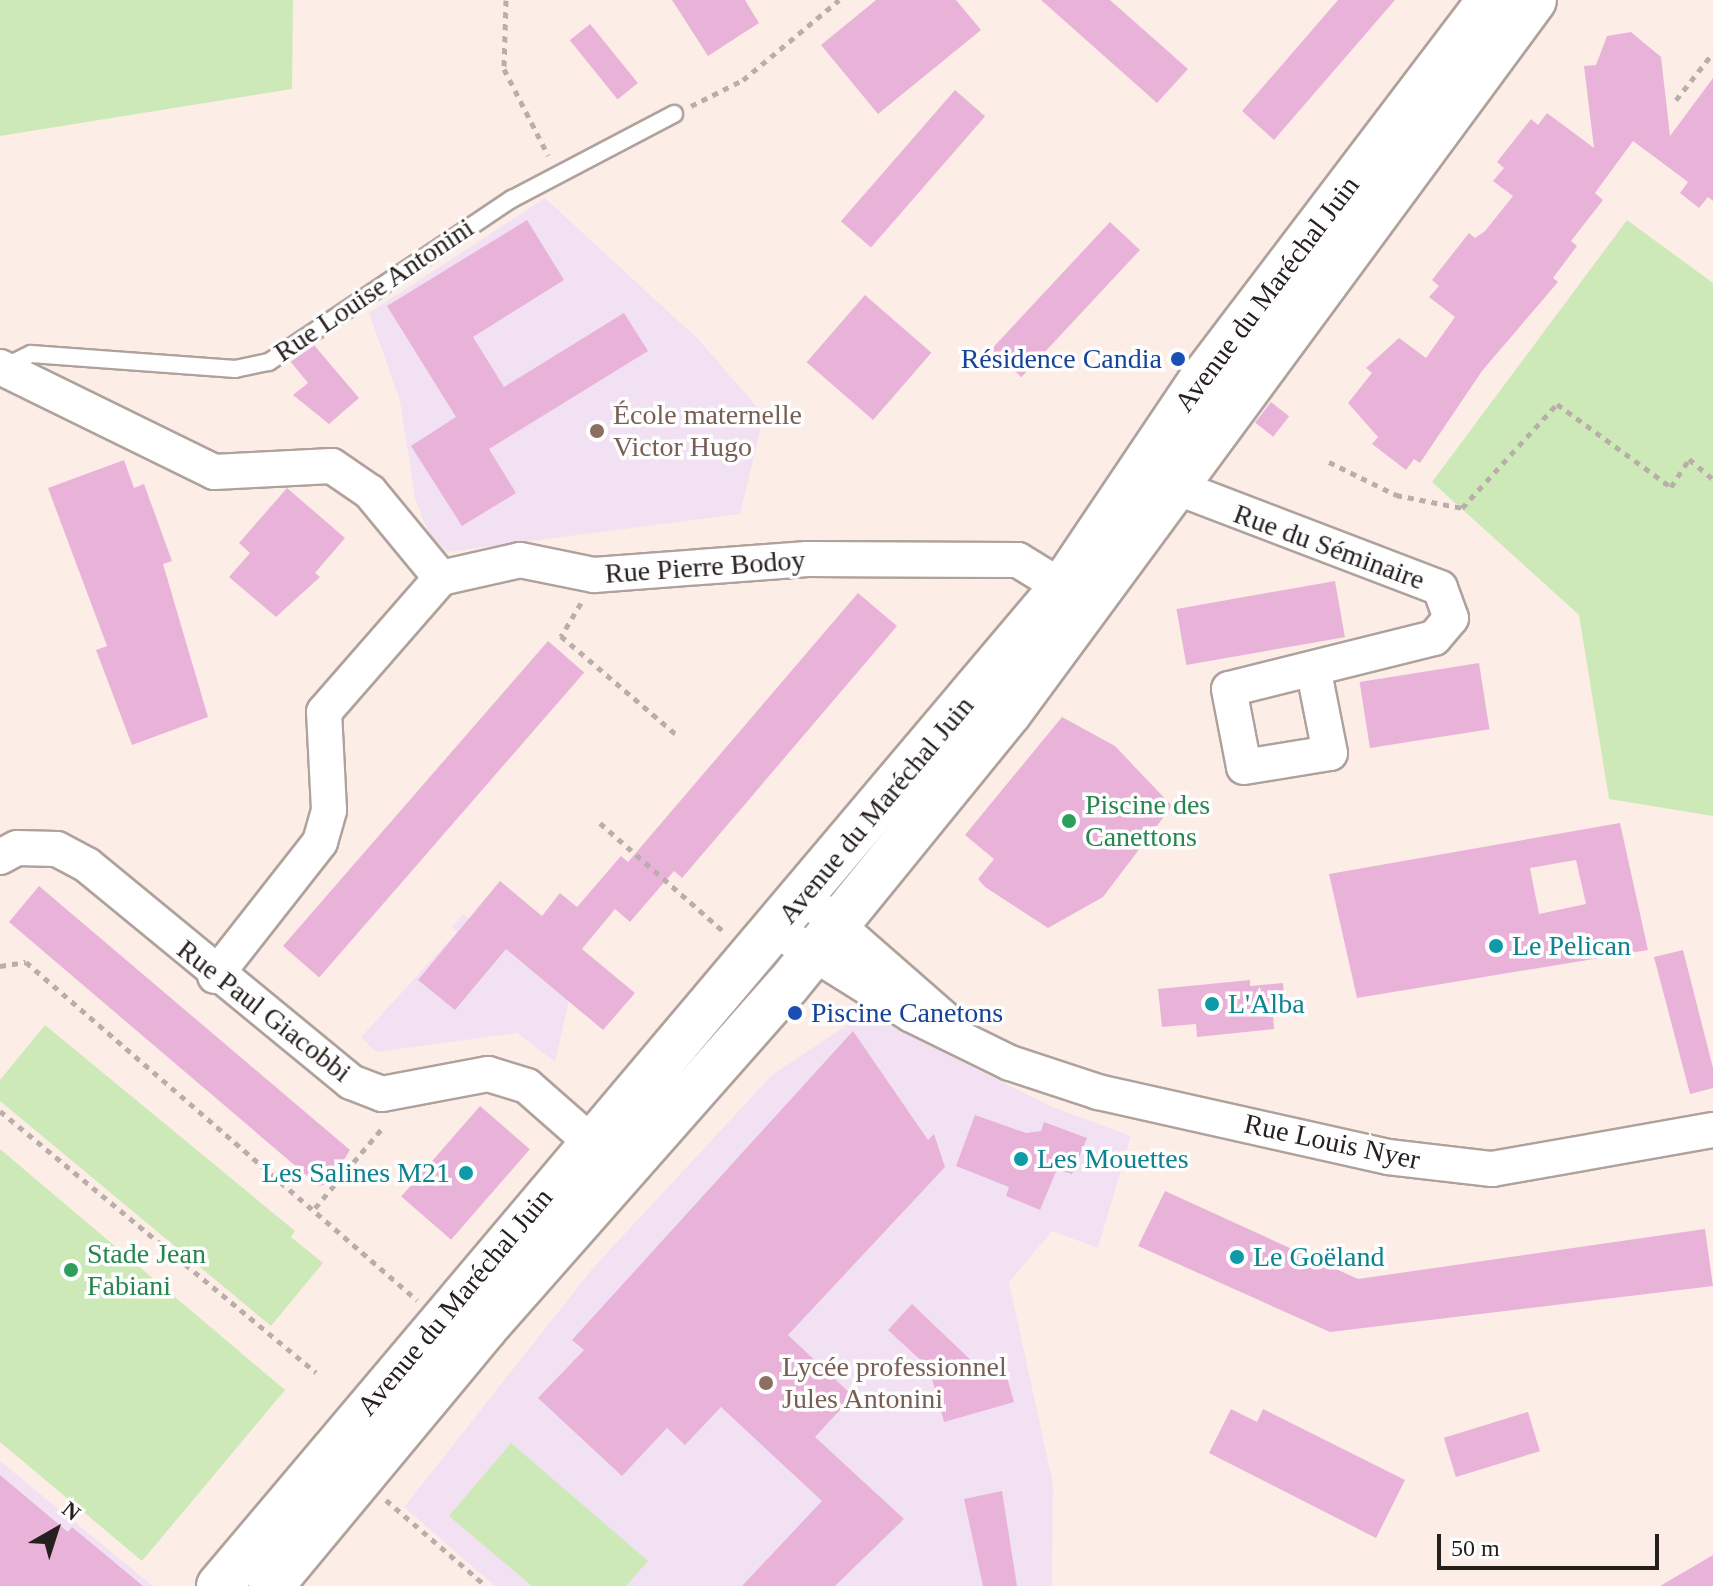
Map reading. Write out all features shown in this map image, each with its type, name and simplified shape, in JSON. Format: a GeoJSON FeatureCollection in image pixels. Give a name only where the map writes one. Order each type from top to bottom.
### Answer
{"type":"FeatureCollection","features":[{"type":"Feature","properties":{"kind":"main road","name":"Avenue du Maréchal Juin"},"geometry":{"type":"LineString","coordinates":[[219,1586],[438,1320],[824,941],[1092,607],[1155,479],[1490,0]]}},
{"type":"Feature","properties":{"kind":"main road","name":"Avenue du Maréchal Juin"},"geometry":{"type":"LineString","coordinates":[[271,1586],[606,1156],[764,943],[1155,479],[1534,0]]}},
{"type":"Feature","properties":{"kind":"street"},"geometry":{"type":"LineString","coordinates":[[2,367],[214,472],[332,466],[370,492],[441,578],[324,712],[329,810],[320,842],[215,976]]}},
{"type":"Feature","properties":{"kind":"street","name":"Rue du Séminaire"},"geometry":{"type":"LineString","coordinates":[[1155,479],[1440,588],[1451,618],[1434,638],[1314,672]]}},
{"type":"Feature","properties":{"kind":"street","name":"Rue Pierre Bodoy"},"geometry":{"type":"LineString","coordinates":[[441,578],[520,560],[579,570],[1018,560],[1062,587]]}},
{"type":"Feature","properties":{"kind":"street","name":"Rue Paul Giacobbi"},"geometry":{"type":"LineString","coordinates":[[0,857],[17,848],[57,849],[87,865],[215,976],[351,1082],[382,1094],[488,1074],[527,1086],[606,1156]]}},
{"type":"Feature","properties":{"kind":"street","name":"Rue Louis Nyer"},"geometry":{"type":"LineString","coordinates":[[805,894],[824,941],[961,1036],[1010,1063],[1098,1092],[1451,1167],[1492,1169],[1713,1130]]}},
{"type":"Feature","properties":{"kind":"street","name":"Rue Louis Nyer"},"geometry":{"type":"LineString","coordinates":[[764,943],[824,941]]}},
{"type":"Feature","properties":{"kind":"lane","name":"Rue Louise Antonini"},"geometry":{"type":"LineString","coordinates":[[2,367],[31,354],[235,369],[269,362],[331,314],[557,174],[674,114]]}},
{"type":"Feature","properties":{"kind":"path"},"geometry":{"type":"LineString","coordinates":[[506,0],[504,69],[557,174]]}},
{"type":"Feature","properties":{"kind":"path"},"geometry":{"type":"LineString","coordinates":[[674,114],[743,80],[839,0]]}},
{"type":"Feature","properties":{"kind":"path"},"geometry":{"type":"LineString","coordinates":[[1676,100],[1713,53]]}},
{"type":"Feature","properties":{"kind":"path"},"geometry":{"type":"LineString","coordinates":[[1329,462],[1396,495],[1462,508],[1557,404],[1671,487],[1689,459],[1713,479]]}},
{"type":"Feature","properties":{"kind":"path"},"geometry":{"type":"LineString","coordinates":[[579,570],[581,608],[561,636],[677,735]]}},
{"type":"Feature","properties":{"kind":"path"},"geometry":{"type":"LineString","coordinates":[[600,823],[764,943]]}},
{"type":"Feature","properties":{"kind":"path"},"geometry":{"type":"LineString","coordinates":[[0,966],[26,962],[315,1208],[438,1320]]}},
{"type":"Feature","properties":{"kind":"path"},"geometry":{"type":"LineString","coordinates":[[315,1208],[395,1113],[405,1089]]}},
{"type":"Feature","properties":{"kind":"path"},"geometry":{"type":"LineString","coordinates":[[0,1111],[316,1372]]}},
{"type":"Feature","properties":{"kind":"path"},"geometry":{"type":"LineString","coordinates":[[386,1499],[486,1586]]}},
{"type":"Feature","properties":{"kind":"shaded area","name":"École maternelle Victor Hugo"},"geometry":{"type":"Polygon","coordinates":[[[545,198],[699,340],[764,415],[740,514],[447,552],[429,534],[415,498],[400,401],[369,313],[545,198]]]}},
{"type":"Feature","properties":{"kind":"shaded area"},"geometry":{"type":"Polygon","coordinates":[[[463,914],[569,1001],[555,1062],[517,1033],[376,1052],[361,1037],[457,932],[452,927],[463,914]]]}},
{"type":"Feature","properties":{"kind":"shaded area","name":"Lycée professionnel Jules Antonini"},"geometry":{"type":"Polygon","coordinates":[[[865,1013],[1050,1106],[1131,1136],[1098,1248],[1052,1231],[1009,1282],[1053,1484],[1052,1586],[495,1586],[404,1507],[593,1268],[772,1075],[865,1013]]]}},
{"type":"Feature","properties":{"kind":"shaded area"},"geometry":{"type":"Polygon","coordinates":[[[0,1461],[153,1586],[0,1586],[0,1461]]]}},
{"type":"Feature","properties":{"kind":"green space"},"geometry":{"type":"Polygon","coordinates":[[[0,0],[293,0],[292,89],[0,136],[0,0]]]}},
{"type":"Feature","properties":{"kind":"green space"},"geometry":{"type":"Polygon","coordinates":[[[1627,220],[1713,283],[1713,816],[1609,799],[1579,615],[1432,482],[1627,220]]]}},
{"type":"Feature","properties":{"kind":"green space"},"geometry":{"type":"Polygon","coordinates":[[[45,1025],[295,1231],[291,1237],[323,1263],[271,1326],[0,1101],[0,1080],[45,1025]]]}},
{"type":"Feature","properties":{"kind":"green space","name":"Stade Jean Fabiani"},"geometry":{"type":"Polygon","coordinates":[[[0,1149],[285,1390],[142,1561],[0,1442],[0,1149]]]}},
{"type":"Feature","properties":{"kind":"green space"},"geometry":{"type":"Polygon","coordinates":[[[511,1443],[648,1561],[626,1586],[532,1586],[449,1516],[511,1443]]]}},
{"type":"Feature","properties":{"kind":"building"},"geometry":{"type":"Polygon","coordinates":[[[672,0],[745,0],[759,23],[708,56],[672,0]]]}},
{"type":"Feature","properties":{"kind":"building"},"geometry":{"type":"Polygon","coordinates":[[[876,0],[956,0],[981,30],[878,114],[821,45],[876,0]]]}},
{"type":"Feature","properties":{"kind":"building"},"geometry":{"type":"Polygon","coordinates":[[[1041,0],[1110,0],[1188,69],[1157,103],[1041,0]]]}},
{"type":"Feature","properties":{"kind":"building"},"geometry":{"type":"Polygon","coordinates":[[[1338,0],[1395,0],[1274,140],[1242,111],[1338,0]]]}},
{"type":"Feature","properties":{"kind":"building"},"geometry":{"type":"Polygon","coordinates":[[[590,24],[638,83],[618,99],[570,40],[590,24]]]}},
{"type":"Feature","properties":{"kind":"building"},"geometry":{"type":"Polygon","coordinates":[[[1631,32],[1661,57],[1670,136],[1713,78],[1713,201],[1708,197],[1699,208],[1680,193],[1688,182],[1633,141],[1595,193],[1603,200],[1571,241],[1577,246],[1553,278],[1558,282],[1482,371],[1420,463],[1414,459],[1406,470],[1372,444],[1378,437],[1348,403],[1372,373],[1366,368],[1399,338],[1426,358],[1455,317],[1429,297],[1439,286],[1432,280],[1469,233],[1475,238],[1485,231],[1513,196],[1493,181],[1504,168],[1497,162],[1531,119],[1538,125],[1547,113],[1594,148],[1584,66],[1596,65],[1607,36],[1631,32]]]}},
{"type":"Feature","properties":{"kind":"building"},"geometry":{"type":"Polygon","coordinates":[[[955,90],[985,116],[871,248],[841,221],[955,90]]]}},
{"type":"Feature","properties":{"kind":"building"},"geometry":{"type":"Polygon","coordinates":[[[527,220],[564,280],[473,337],[504,387],[624,313],[648,351],[489,449],[516,493],[462,526],[411,446],[456,417],[387,306],[527,220]]]}},
{"type":"Feature","properties":{"kind":"building"},"geometry":{"type":"Polygon","coordinates":[[[1110,222],[1140,250],[1021,377],[991,349],[1110,222]]]}},
{"type":"Feature","properties":{"kind":"building"},"geometry":{"type":"Polygon","coordinates":[[[865,295],[931,353],[873,420],[807,362],[865,295]]]}},
{"type":"Feature","properties":{"kind":"building"},"geometry":{"type":"Polygon","coordinates":[[[314,345],[359,398],[329,424],[293,395],[308,383],[290,361],[314,345]]]}},
{"type":"Feature","properties":{"kind":"building"},"geometry":{"type":"Polygon","coordinates":[[[1271,402],[1289,416],[1273,437],[1255,422],[1271,402]]]}},
{"type":"Feature","properties":{"kind":"building"},"geometry":{"type":"Polygon","coordinates":[[[124,460],[134,488],[144,484],[172,561],[163,564],[208,717],[132,745],[96,650],[107,646],[48,488],[124,460]]]}},
{"type":"Feature","properties":{"kind":"building"},"geometry":{"type":"Polygon","coordinates":[[[287,488],[345,538],[315,573],[320,577],[276,617],[229,577],[250,553],[239,543],[287,488]]]}},
{"type":"Feature","properties":{"kind":"building"},"geometry":{"type":"Polygon","coordinates":[[[1335,581],[1345,637],[1186,665],[1176,609],[1335,581]]]}},
{"type":"Feature","properties":{"kind":"building"},"geometry":{"type":"Polygon","coordinates":[[[858,593],[897,626],[682,878],[674,871],[630,922],[615,909],[582,949],[635,993],[603,1030],[506,949],[455,1010],[418,980],[500,881],[542,916],[560,893],[577,907],[621,856],[628,862],[858,593]]]}},
{"type":"Feature","properties":{"kind":"building"},"geometry":{"type":"Polygon","coordinates":[[[548,641],[584,672],[319,977],[283,946],[548,641]]]}},
{"type":"Feature","properties":{"kind":"building"},"geometry":{"type":"Polygon","coordinates":[[[1479,663],[1489,729],[1370,748],[1359,682],[1479,663]]]}},
{"type":"Feature","properties":{"kind":"building","name":"Piscine des Canettons"},"geometry":{"type":"Polygon","coordinates":[[[1062,717],[1115,746],[1172,806],[1103,897],[1048,928],[985,887],[978,879],[994,859],[965,835],[1062,717]]]}},
{"type":"Feature","properties":{"kind":"building"},"geometry":{"type":"Polygon","coordinates":[[[1620,823],[1648,950],[1357,998],[1329,874],[1620,823]],[[1576,860],[1530,868],[1539,914],[1586,904],[1576,860]]]}},
{"type":"Feature","properties":{"kind":"building"},"geometry":{"type":"Polygon","coordinates":[[[39,886],[350,1150],[330,1183],[319,1186],[9,922],[39,886]]]}},
{"type":"Feature","properties":{"kind":"building"},"geometry":{"type":"Polygon","coordinates":[[[1683,950],[1713,1068],[1713,1088],[1690,1094],[1654,957],[1683,950]]]}},
{"type":"Feature","properties":{"kind":"building","name":"L'Alba"},"geometry":{"type":"Polygon","coordinates":[[[1250,980],[1250,986],[1283,983],[1286,1015],[1273,1016],[1274,1029],[1197,1037],[1196,1024],[1162,1027],[1158,989],[1250,980]]]}},
{"type":"Feature","properties":{"kind":"building"},"geometry":{"type":"Polygon","coordinates":[[[853,1031],[928,1140],[934,1134],[945,1167],[788,1335],[853,1396],[815,1437],[904,1519],[835,1586],[742,1586],[822,1501],[721,1407],[685,1445],[667,1428],[622,1476],[538,1398],[584,1350],[572,1340],[853,1031]]]}},
{"type":"Feature","properties":{"kind":"building","name":"Les Salines M21"},"geometry":{"type":"Polygon","coordinates":[[[480,1106],[530,1149],[451,1240],[401,1197],[480,1106]]]}},
{"type":"Feature","properties":{"kind":"building","name":"Les Mouettes"},"geometry":{"type":"Polygon","coordinates":[[[975,1115],[1026,1133],[1041,1131],[1044,1122],[1087,1138],[1072,1174],[1057,1169],[1040,1210],[1006,1196],[1009,1187],[956,1166],[975,1115]]]}},
{"type":"Feature","properties":{"kind":"building"},"geometry":{"type":"Polygon","coordinates":[[[1165,1191],[1358,1279],[1705,1229],[1713,1286],[1330,1332],[1138,1246],[1165,1191]]]}},
{"type":"Feature","properties":{"kind":"building"},"geometry":{"type":"Polygon","coordinates":[[[912,1304],[978,1367],[1002,1359],[1014,1402],[944,1422],[929,1368],[888,1330],[912,1304]]]}},
{"type":"Feature","properties":{"kind":"building"},"geometry":{"type":"Polygon","coordinates":[[[1231,1409],[1257,1422],[1263,1409],[1405,1480],[1376,1538],[1209,1453],[1231,1409]]]}},
{"type":"Feature","properties":{"kind":"building"},"geometry":{"type":"Polygon","coordinates":[[[1528,1412],[1540,1451],[1456,1477],[1444,1438],[1528,1412]]]}},
{"type":"Feature","properties":{"kind":"building"},"geometry":{"type":"Polygon","coordinates":[[[0,1475],[68,1532],[72,1527],[143,1586],[0,1586],[0,1475]]]}},
{"type":"Feature","properties":{"kind":"building"},"geometry":{"type":"Polygon","coordinates":[[[1002,1491],[1017,1586],[983,1586],[964,1499],[1002,1491]]]}},
{"type":"Feature","properties":{"kind":"building"},"geometry":{"type":"Polygon","coordinates":[[[1713,1555],[1713,1586],[1660,1586],[1713,1555]]]}},
{"type":"Feature","properties":{"kind":"place","name":"Résidence Candia"},"geometry":{"type":"Point","coordinates":[1178,359]}},
{"type":"Feature","properties":{"kind":"place","name":"École maternelle Victor Hugo"},"geometry":{"type":"Point","coordinates":[597,431]}},
{"type":"Feature","properties":{"kind":"place","name":"Piscine des Canettons"},"geometry":{"type":"Point","coordinates":[1069,821]}},
{"type":"Feature","properties":{"kind":"place","name":"Le Pelican"},"geometry":{"type":"Point","coordinates":[1496,946]}},
{"type":"Feature","properties":{"kind":"place","name":"L'Alba"},"geometry":{"type":"Point","coordinates":[1212,1004]}},
{"type":"Feature","properties":{"kind":"place","name":"Piscine Canetons"},"geometry":{"type":"Point","coordinates":[795,1013]}},
{"type":"Feature","properties":{"kind":"place","name":"Les Mouettes"},"geometry":{"type":"Point","coordinates":[1021,1159]}},
{"type":"Feature","properties":{"kind":"place","name":"Les Salines M21"},"geometry":{"type":"Point","coordinates":[466,1173]}},
{"type":"Feature","properties":{"kind":"place","name":"Le Goëland"},"geometry":{"type":"Point","coordinates":[1237,1257]}},
{"type":"Feature","properties":{"kind":"place","name":"Stade Jean Fabiani"},"geometry":{"type":"Point","coordinates":[71,1270]}},
{"type":"Feature","properties":{"kind":"place","name":"Lycée professionnel Jules Antonini"},"geometry":{"type":"Point","coordinates":[766,1383]}}]}
